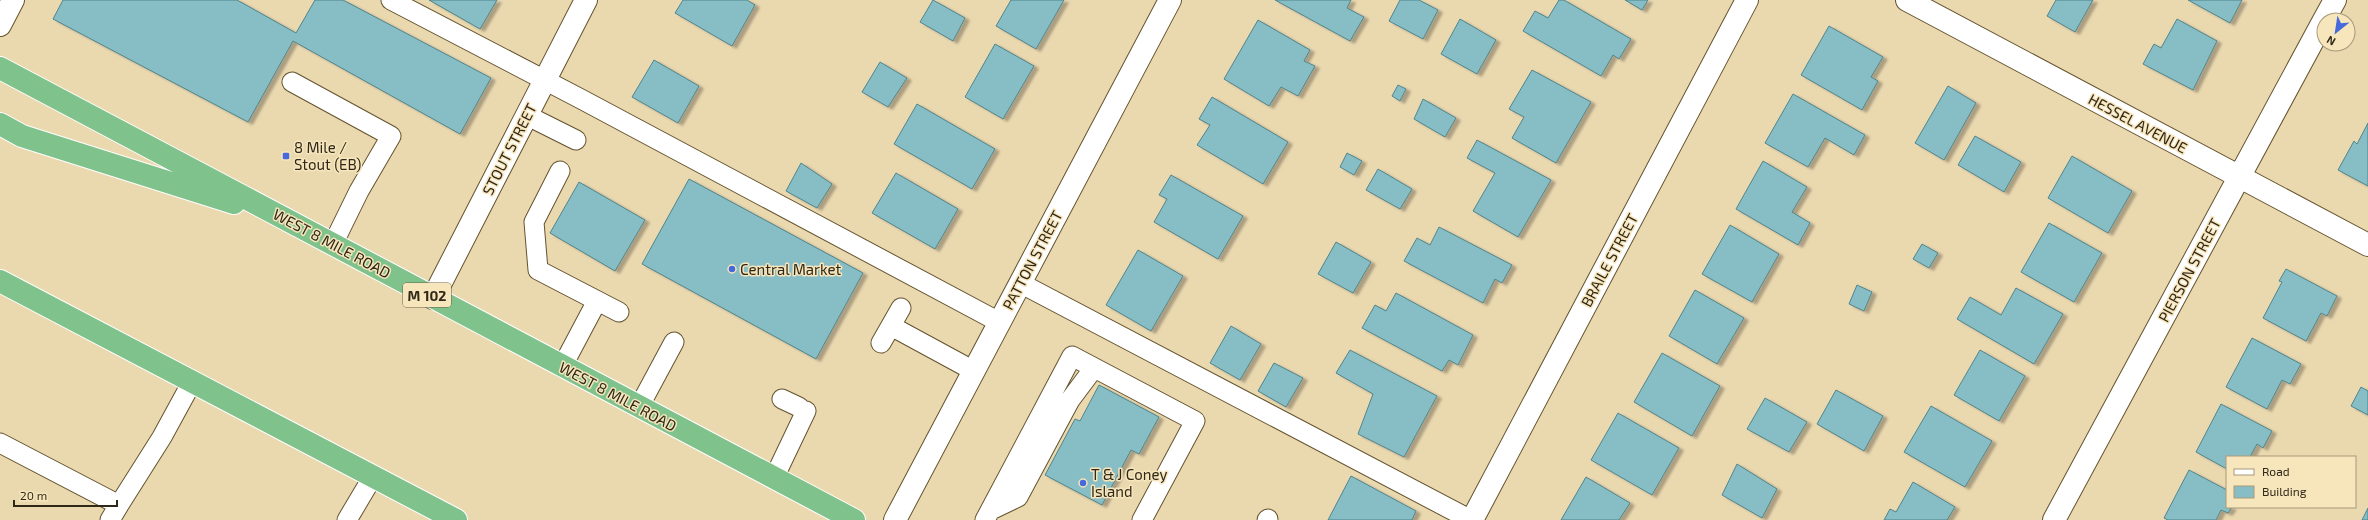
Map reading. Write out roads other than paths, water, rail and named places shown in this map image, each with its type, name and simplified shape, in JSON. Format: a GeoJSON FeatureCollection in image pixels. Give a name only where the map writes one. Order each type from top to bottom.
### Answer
{"type":"FeatureCollection","features":[{"type":"Feature","properties":{"kind":"highway","name":"WEST 8 MILE ROAD"},"geometry":{"type":"LineString","coordinates":[[0,68],[854,520]]}},
{"type":"Feature","properties":{"kind":"highway"},"geometry":{"type":"LineString","coordinates":[[0,124],[22,136],[286,219]]}},
{"type":"Feature","properties":{"kind":"highway"},"geometry":{"type":"LineString","coordinates":[[0,281],[372,478],[456,520]]}},
{"type":"Feature","properties":{"kind":"street"},"geometry":{"type":"LineString","coordinates":[[0,25],[13,0]]}},
{"type":"Feature","properties":{"kind":"street","name":"STOUT STREET"},"geometry":{"type":"LineString","coordinates":[[433,298],[543,80],[586,0]]}},
{"type":"Feature","properties":{"kind":"street","name":"PATTON STREET"},"geometry":{"type":"LineString","coordinates":[[896,520],[1170,0]]}},
{"type":"Feature","properties":{"kind":"street","name":"BRAILE STREET"},"geometry":{"type":"LineString","coordinates":[[1471,520],[1747,0]]}},
{"type":"Feature","properties":{"kind":"street","name":"HESSEL AVENUE"},"geometry":{"type":"LineString","coordinates":[[1907,0],[2368,245]]}},
{"type":"Feature","properties":{"kind":"street","name":"PIERSON STREET"},"geometry":{"type":"LineString","coordinates":[[2328,12],[2335,0]]}},
{"type":"Feature","properties":{"kind":"street","name":"PIERSON STREET"},"geometry":{"type":"LineString","coordinates":[[2054,520],[2316,35]]}},
{"type":"Feature","properties":{"kind":"lane"},"geometry":{"type":"LineString","coordinates":[[391,0],[999,322]]}},
{"type":"Feature","properties":{"kind":"lane"},"geometry":{"type":"LineString","coordinates":[[292,82],[391,136],[359,191],[333,244]]}},
{"type":"Feature","properties":{"kind":"lane"},"geometry":{"type":"LineString","coordinates":[[526,115],[576,140]]}},
{"type":"Feature","properties":{"kind":"lane"},"geometry":{"type":"LineString","coordinates":[[560,171],[534,222],[538,270],[619,312]]}},
{"type":"Feature","properties":{"kind":"lane"},"geometry":{"type":"LineString","coordinates":[[1020,283],[1471,520]]}},
{"type":"Feature","properties":{"kind":"lane"},"geometry":{"type":"LineString","coordinates":[[562,366],[597,301]]}},
{"type":"Feature","properties":{"kind":"lane"},"geometry":{"type":"LineString","coordinates":[[881,343],[901,308]]}},
{"type":"Feature","properties":{"kind":"lane"},"geometry":{"type":"LineString","coordinates":[[891,326],[974,371]]}},
{"type":"Feature","properties":{"kind":"lane"},"geometry":{"type":"LineString","coordinates":[[639,407],[674,342]]}},
{"type":"Feature","properties":{"kind":"lane"},"geometry":{"type":"LineString","coordinates":[[988,515],[1072,356],[1195,421],[1142,520]]}},
{"type":"Feature","properties":{"kind":"lane"},"geometry":{"type":"LineString","coordinates":[[0,443],[114,513],[162,437],[192,382]]}},
{"type":"Feature","properties":{"kind":"lane"},"geometry":{"type":"LineString","coordinates":[[774,478],[802,409],[782,399]]}},
{"type":"Feature","properties":{"kind":"lane"},"geometry":{"type":"LineString","coordinates":[[348,520],[372,478]]}},
{"type":"Feature","properties":{"kind":"place","name":"8 Mile / Stout (EB)"},"geometry":{"type":"Point","coordinates":[286,156]}},
{"type":"Feature","properties":{"kind":"place","name":"Central Market"},"geometry":{"type":"Point","coordinates":[732,269]}},
{"type":"Feature","properties":{"kind":"place","name":"T & J Coney Island"},"geometry":{"type":"Point","coordinates":[1083,483]}}]}
